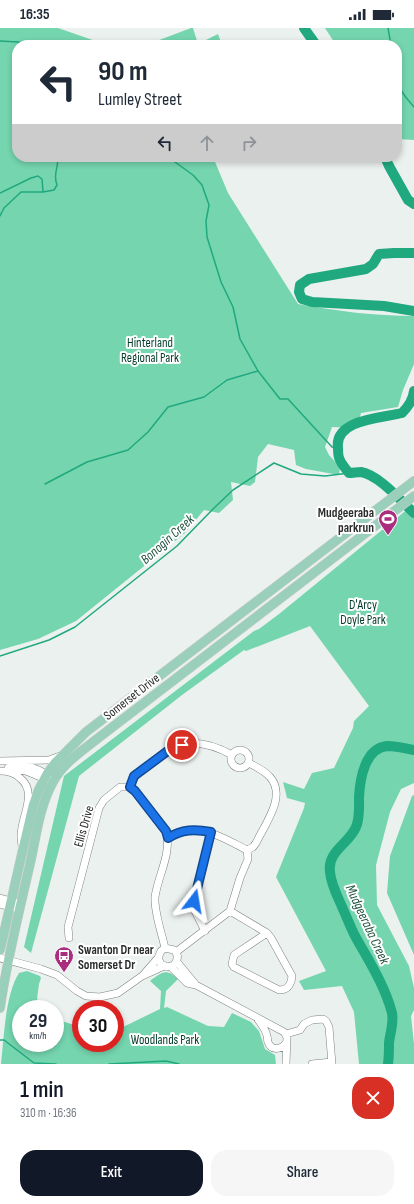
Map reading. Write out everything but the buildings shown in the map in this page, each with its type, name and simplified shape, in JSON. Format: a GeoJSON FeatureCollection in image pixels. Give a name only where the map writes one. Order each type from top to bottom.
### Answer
{"type":"FeatureCollection","features":[{"type":"Feature","properties":{"kind":"main road","name":"Somerset Drive"},"geometry":{"type":"LineString","coordinates":[[0,950],[33,806],[60,756],[86,732],[411,483]]}},
{"type":"Feature","properties":{"kind":"main road","name":"Somerset Drive"},"geometry":{"type":"LineString","coordinates":[[0,1008],[4,959],[20,907],[46,799],[48,778],[414,496]]}},
{"type":"Feature","properties":{"kind":"main road"},"geometry":{"type":"LineString","coordinates":[[239,616],[246,625]]}},
{"type":"Feature","properties":{"kind":"street"},"geometry":{"type":"LineString","coordinates":[[165,948],[155,898],[168,848],[168,838],[166,831],[135,791],[130,787],[134,776],[169,750],[177,746],[196,743],[205,744],[215,747],[232,756]]}},
{"type":"Feature","properties":{"kind":"street"},"geometry":{"type":"LineString","coordinates":[[236,750],[245,751],[249,755],[249,763],[244,767],[238,768],[232,764],[232,756],[236,750]]}},
{"type":"Feature","properties":{"kind":"street"},"geometry":{"type":"LineString","coordinates":[[0,762],[49,760],[60,756]]}},
{"type":"Feature","properties":{"kind":"street"},"geometry":{"type":"LineString","coordinates":[[0,762],[29,767],[48,778]]}},
{"type":"Feature","properties":{"kind":"street"},"geometry":{"type":"LineString","coordinates":[[246,850],[253,847],[256,843],[276,804],[277,795],[275,786],[269,776],[264,771],[249,763]]}},
{"type":"Feature","properties":{"kind":"street"},"geometry":{"type":"LineString","coordinates":[[0,769],[26,772],[48,778]]}},
{"type":"Feature","properties":{"kind":"street"},"geometry":{"type":"LineString","coordinates":[[0,769],[18,776],[26,784],[28,789],[29,797],[20,837],[23,849]]}},
{"type":"Feature","properties":{"kind":"street","name":"Ellis Drive"},"geometry":{"type":"LineString","coordinates":[[69,938],[68,927],[99,808],[104,800],[120,787],[130,787]]}},
{"type":"Feature","properties":{"kind":"street"},"geometry":{"type":"LineString","coordinates":[[168,838],[177,832],[198,829],[211,832],[246,850]]}},
{"type":"Feature","properties":{"kind":"street"},"geometry":{"type":"LineString","coordinates":[[205,931],[193,906],[211,832]]}},
{"type":"Feature","properties":{"kind":"street"},"geometry":{"type":"LineString","coordinates":[[176,952],[230,911],[240,878],[248,859],[246,850]]}},
{"type":"Feature","properties":{"kind":"street"},"geometry":{"type":"LineString","coordinates":[[0,898],[10,904],[20,907]]}},
{"type":"Feature","properties":{"kind":"street"},"geometry":{"type":"LineString","coordinates":[[0,904],[10,904]]}},
{"type":"Feature","properties":{"kind":"street"},"geometry":{"type":"LineString","coordinates":[[230,911],[267,933],[292,976],[292,988],[279,990],[234,967],[232,964],[234,955],[267,933]]}},
{"type":"Feature","properties":{"kind":"street"},"geometry":{"type":"LineString","coordinates":[[4,959],[57,975],[77,991],[86,996],[100,997],[118,993],[142,976],[158,958],[161,951],[165,948],[171,948],[176,952],[178,958],[177,962],[196,985]]}},
{"type":"Feature","properties":{"kind":"street"},"geometry":{"type":"LineString","coordinates":[[158,958],[159,962],[188,983],[196,985],[276,1029],[282,1030],[286,1034],[285,1064]]}},
{"type":"Feature","properties":{"kind":"street"},"geometry":{"type":"LineString","coordinates":[[142,976],[177,962]]}},
{"type":"Feature","properties":{"kind":"street"},"geometry":{"type":"LineString","coordinates":[[255,1017],[268,1036],[267,1039],[272,1047],[278,1049],[286,1043]]}},
{"type":"Feature","properties":{"kind":"street"},"geometry":{"type":"LineString","coordinates":[[286,1034],[300,1030],[304,1024],[312,1020],[323,1019],[326,1021],[329,1027],[332,1063],[312,1064]]}},
{"type":"Feature","properties":{"kind":"street"},"geometry":{"type":"LineString","coordinates":[[268,1036],[271,1031],[276,1029]]}},
{"type":"Feature","properties":{"kind":"street"},"geometry":{"type":"LineString","coordinates":[[278,1049],[285,1064]]}},
{"type":"Feature","properties":{"kind":"green space","name":"Hinterland Regional Park"},"geometry":{"type":"Polygon","coordinates":[[[0,28],[58,28],[93,40],[12,40],[12,162],[215,162],[228,193],[298,304],[356,313],[414,316],[414,364],[403,390],[398,407],[361,413],[357,428],[332,427],[325,447],[329,455],[340,467],[339,475],[306,469],[296,465],[294,450],[268,444],[258,457],[255,482],[250,486],[231,482],[233,500],[219,513],[204,510],[185,533],[76,621],[38,639],[0,650],[0,28]]]}},
{"type":"Feature","properties":{"kind":"green space"},"geometry":{"type":"Polygon","coordinates":[[[193,28],[197,40],[159,40],[193,28]]]}},
{"type":"Feature","properties":{"kind":"green space"},"geometry":{"type":"Polygon","coordinates":[[[325,28],[414,28],[414,140],[402,139],[402,40],[333,40],[325,28]]]}},
{"type":"Feature","properties":{"kind":"green space"},"geometry":{"type":"Polygon","coordinates":[[[218,34],[220,40],[206,40],[218,34]]]}},
{"type":"Feature","properties":{"kind":"green space","name":"D'Arcy Doyle Park"},"geometry":{"type":"Polygon","coordinates":[[[414,507],[414,783],[401,789],[390,812],[376,865],[377,905],[409,966],[414,988],[414,1010],[411,1016],[414,1044],[414,1064],[359,1064],[354,1012],[342,986],[304,990],[299,981],[326,971],[276,877],[305,803],[287,798],[283,782],[304,789],[312,773],[334,768],[353,728],[354,721],[369,706],[310,626],[246,651],[244,650],[182,695],[79,776],[31,953],[24,947],[64,776],[254,631],[279,614],[409,508],[410,510],[414,507]]]}},
{"type":"Feature","properties":{"kind":"green space"},"geometry":{"type":"Polygon","coordinates":[[[414,795],[414,955],[387,893],[390,856],[412,796],[414,795]]]}},
{"type":"Feature","properties":{"kind":"green space","name":"Woodlands Park"},"geometry":{"type":"Polygon","coordinates":[[[27,971],[40,976],[41,978],[38,1000],[12,1000],[12,1052],[64,1052],[64,1022],[72,1024],[72,1052],[124,1052],[124,1027],[160,1009],[161,991],[150,981],[158,975],[167,972],[178,979],[166,991],[164,1008],[167,1007],[208,1026],[224,1027],[232,1013],[251,1022],[259,1031],[265,1049],[275,1055],[276,1064],[1,1064],[8,1005],[14,982],[19,973],[27,971]]]}},
{"type":"Feature","properties":{"kind":"waterway","name":"Mudgeeraba Creek"},"geometry":{"type":"LineString","coordinates":[[304,28],[312,40]]}},
{"type":"Feature","properties":{"kind":"waterway"},"geometry":{"type":"LineString","coordinates":[[388,28],[390,40]]}},
{"type":"Feature","properties":{"kind":"waterway"},"geometry":{"type":"LineString","coordinates":[[0,41],[12,42]]}},
{"type":"Feature","properties":{"kind":"waterway"},"geometry":{"type":"LineString","coordinates":[[402,92],[414,107]]}},
{"type":"Feature","properties":{"kind":"waterway"},"geometry":{"type":"LineString","coordinates":[[0,216],[4,208],[21,192],[43,192],[54,190],[57,185],[55,177],[58,162]]}},
{"type":"Feature","properties":{"kind":"waterway"},"geometry":{"type":"LineString","coordinates":[[175,162],[193,175],[202,185],[209,205],[206,221],[207,237],[221,282],[233,307],[240,339],[258,371],[280,399],[288,399],[332,447],[338,448]]}},
{"type":"Feature","properties":{"kind":"waterway","name":"Mudgeeraba Creek"},"geometry":{"type":"LineString","coordinates":[[387,162],[408,200],[414,204]]}},
{"type":"Feature","properties":{"kind":"waterway"},"geometry":{"type":"LineString","coordinates":[[0,193],[38,176],[42,179],[43,192]]}},
{"type":"Feature","properties":{"kind":"waterway","name":"Mudgeeraba Creek"},"geometry":{"type":"LineString","coordinates":[[414,253],[379,254],[373,264],[366,269],[309,279],[300,285],[299,292],[302,299],[312,302],[384,306],[414,311]]}},
{"type":"Feature","properties":{"kind":"waterway"},"geometry":{"type":"LineString","coordinates":[[45,484],[87,462],[128,450],[148,432],[168,407],[204,397],[227,380],[258,371]]}},
{"type":"Feature","properties":{"kind":"waterway","name":"Mudgeeraba Creek"},"geometry":{"type":"LineString","coordinates":[[414,391],[410,403],[402,413],[372,419],[351,426],[344,431],[339,438],[338,448],[339,459],[349,473],[361,472],[375,478],[414,513]]}},
{"type":"Feature","properties":{"kind":"waterway","name":"Bonogin Creek"},"geometry":{"type":"LineString","coordinates":[[0,656],[49,640],[75,627],[177,546],[233,490],[274,463],[301,474],[325,476],[349,473]]}},
{"type":"Feature","properties":{"kind":"waterway","name":"Mudgeeraba Creek"},"geometry":{"type":"LineString","coordinates":[[388,1064],[389,1043],[393,1020],[392,1013],[381,983],[355,936],[335,891],[330,872],[330,865],[335,853],[349,838],[356,827],[359,816],[359,797],[362,773],[373,752],[387,746],[414,750]]}},
{"type":"Feature","properties":{"kind":"waterway"},"geometry":{"type":"LineString","coordinates":[[0,1040],[4,1040],[34,1063],[56,1064]]}},
{"type":"Feature","properties":{"kind":"waterway"},"geometry":{"type":"LineString","coordinates":[[109,1064],[166,1061],[179,1064]]}},
{"type":"Feature","properties":{"kind":"place","name":"Mudgeeraba parkrun"},"geometry":{"type":"Point","coordinates":[388,536]}},
{"type":"Feature","properties":{"kind":"place","name":"Swanton Dr near Somerset Dr"},"geometry":{"type":"Point","coordinates":[64,973]}},
{"type":"Feature","properties":{"kind":"route"},"geometry":{"type":"LineString","coordinates":[[182,745],[172,748],[134,776],[130,787],[135,791],[166,831],[168,838],[177,832],[198,829],[211,832],[194,901]]}}]}
